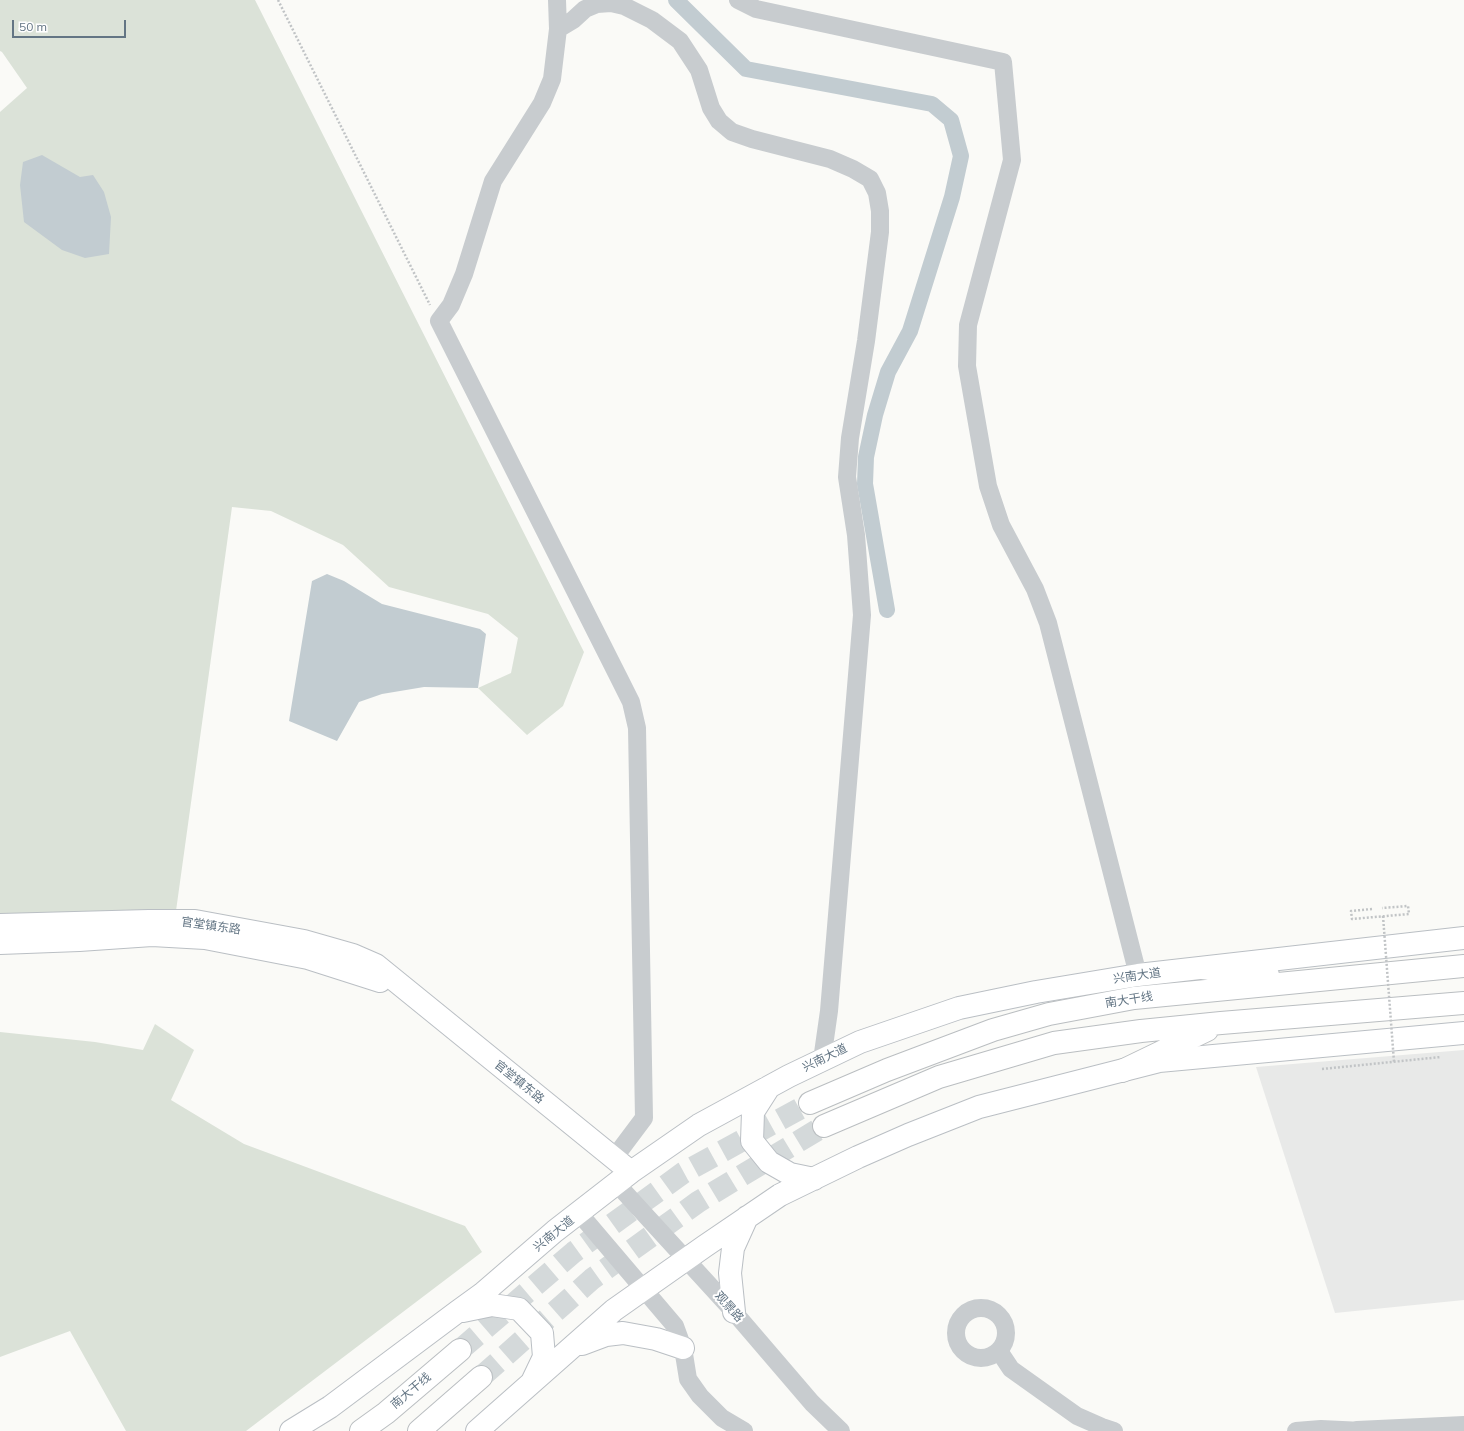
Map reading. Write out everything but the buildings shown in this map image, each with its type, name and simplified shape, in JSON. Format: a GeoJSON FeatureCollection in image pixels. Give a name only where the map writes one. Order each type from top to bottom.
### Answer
{"type":"FeatureCollection","features":[{"type":"Feature","properties":{"kind":"main road","name":"官堂镇东路"},"geometry":{"type":"LineString","coordinates":[[0,925],[195,921],[304,941],[353,955],[376,965],[614,1158],[624,1178]]}},
{"type":"Feature","properties":{"kind":"main road","name":"官堂镇东路"},"geometry":{"type":"LineString","coordinates":[[0,942],[79,940],[152,935],[205,938],[308,958],[408,991]]}},
{"type":"Feature","properties":{"kind":"main road","name":"兴南大道"},"geometry":{"type":"LineString","coordinates":[[291,1431],[330,1407],[457,1312],[624,1178],[699,1125],[770,1086],[860,1042],[959,1008],[1036,992],[1138,975],[1464,938]]}},
{"type":"Feature","properties":{"kind":"main road","name":"南大干线"},"geometry":{"type":"LineString","coordinates":[[810,1103],[887,1070],[993,1030],[1049,1014],[1134,998],[1464,966]]}},
{"type":"Feature","properties":{"kind":"main road"},"geometry":{"type":"LineString","coordinates":[[1202,968],[1310,980]]}},
{"type":"Feature","properties":{"kind":"main road"},"geometry":{"type":"LineString","coordinates":[[824,1126],[939,1077],[1054,1043],[1141,1031],[1221,1023],[1464,1003]]}},
{"type":"Feature","properties":{"kind":"main road"},"geometry":{"type":"LineString","coordinates":[[1122,1070],[1221,1023]]}},
{"type":"Feature","properties":{"kind":"main road"},"geometry":{"type":"LineString","coordinates":[[477,1431],[614,1310],[686,1259],[780,1195],[858,1156],[908,1134],[979,1107],[1159,1061],[1464,1033]]}},
{"type":"Feature","properties":{"kind":"main road"},"geometry":{"type":"LineString","coordinates":[[770,1086],[753,1112],[752,1141],[769,1162],[790,1174],[814,1179]]}},
{"type":"Feature","properties":{"kind":"main road"},"geometry":{"type":"LineString","coordinates":[[734,1312],[730,1273],[733,1248],[747,1217]]}},
{"type":"Feature","properties":{"kind":"main road"},"geometry":{"type":"LineString","coordinates":[[457,1312],[492,1305],[519,1309],[542,1333],[544,1357],[532,1383]]}},
{"type":"Feature","properties":{"kind":"main road"},"geometry":{"type":"LineString","coordinates":[[570,1349],[606,1335],[623,1333],[656,1338],[683,1348]]}},
{"type":"Feature","properties":{"kind":"main road","name":"南大干线"},"geometry":{"type":"LineString","coordinates":[[361,1431],[386,1413],[460,1350]]}},
{"type":"Feature","properties":{"kind":"main road"},"geometry":{"type":"LineString","coordinates":[[419,1431],[481,1377]]}},
{"type":"Feature","properties":{"kind":"street"},"geometry":{"type":"LineString","coordinates":[[557,0],[558,29],[552,80],[542,103],[494,182],[464,274],[451,305],[439,321],[631,702],[637,728],[644,1118],[614,1158]]}},
{"type":"Feature","properties":{"kind":"street"},"geometry":{"type":"LineString","coordinates":[[738,0],[756,9],[1002,62],[1012,160],[968,325],[967,366],[988,486],[1001,525],[1035,589],[1048,623],[1138,975]]}},
{"type":"Feature","properties":{"kind":"street"},"geometry":{"type":"LineString","coordinates":[[558,29],[573,20],[585,9],[597,4],[611,3],[624,6],[652,20],[680,40],[699,70],[711,108],[719,121],[732,132],[752,140],[830,159],[853,169],[870,179],[877,193],[880,211],[880,232],[866,341],[850,438],[846,477],[856,534],[862,615],[829,1011],[822,1060]]}},
{"type":"Feature","properties":{"kind":"street","name":"观景路"},"geometry":{"type":"LineString","coordinates":[[624,1178],[686,1259],[734,1312],[812,1403],[841,1431]]}},
{"type":"Feature","properties":{"kind":"street"},"geometry":{"type":"LineString","coordinates":[[579,1214],[675,1326],[683,1348],[688,1379],[700,1396],[722,1418],[744,1431]]}},
{"type":"Feature","properties":{"kind":"street"},"geometry":{"type":"LineString","coordinates":[[999,1351],[1011,1369],[1077,1416],[1114,1431]]}},
{"type":"Feature","properties":{"kind":"street"},"geometry":{"type":"LineString","coordinates":[[1296,1431],[1321,1429],[1360,1430],[1464,1425]]}},
{"type":"Feature","properties":{"kind":"path"},"geometry":{"type":"LineString","coordinates":[[278,0],[439,321]]}},
{"type":"Feature","properties":{"kind":"path"},"geometry":{"type":"LineString","coordinates":[[1372,909],[1351,911],[1352,919],[1409,914],[1408,906],[1382,908]]}},
{"type":"Feature","properties":{"kind":"path"},"geometry":{"type":"LineString","coordinates":[[1383,916],[1394,1062]]}},
{"type":"Feature","properties":{"kind":"path"},"geometry":{"type":"LineString","coordinates":[[1322,1069],[1442,1057]]}},
{"type":"Feature","properties":{"kind":"shaded area"},"geometry":{"type":"Polygon","coordinates":[[[0,0],[255,0],[584,652],[563,706],[527,735],[478,688],[511,673],[518,638],[488,614],[389,587],[343,545],[271,511],[232,507],[175,918],[0,919],[0,112],[27,88],[0,51],[0,0]]]}},
{"type":"Feature","properties":{"kind":"shaded area"},"geometry":{"type":"Polygon","coordinates":[[[42,155],[80,177],[93,175],[104,192],[111,217],[109,254],[85,258],[62,250],[24,222],[20,185],[23,162],[42,155]]]}},
{"type":"Feature","properties":{"kind":"shaded area"},"geometry":{"type":"Polygon","coordinates":[[[327,574],[344,581],[382,604],[480,629],[486,634],[478,688],[424,687],[382,694],[359,702],[337,741],[289,721],[312,581],[327,574]]]}},
{"type":"Feature","properties":{"kind":"shaded area"},"geometry":{"type":"Polygon","coordinates":[[[155,1024],[194,1050],[171,1100],[244,1144],[465,1226],[482,1252],[246,1431],[126,1431],[70,1331],[0,1357],[0,1032],[95,1042],[143,1050],[155,1024]]]}},
{"type":"Feature","properties":{"kind":"shaded area"},"geometry":{"type":"Polygon","coordinates":[[[1464,1050],[1464,1300],[1335,1313],[1256,1067],[1464,1050]]]}},
{"type":"Feature","properties":{"kind":"waterway"},"geometry":{"type":"LineString","coordinates":[[676,0],[746,69],[932,104],[951,120],[961,156],[952,197],[910,331],[888,372],[875,415],[866,457],[865,484],[887,610]]}},
{"type":"Feature","properties":{"kind":"tunnel"},"geometry":{"type":"LineString","coordinates":[[460,1350],[574,1252],[683,1173],[810,1103]]}},
{"type":"Feature","properties":{"kind":"tunnel"},"geometry":{"type":"LineString","coordinates":[[481,1377],[592,1279],[698,1202],[824,1126]]}}]}
